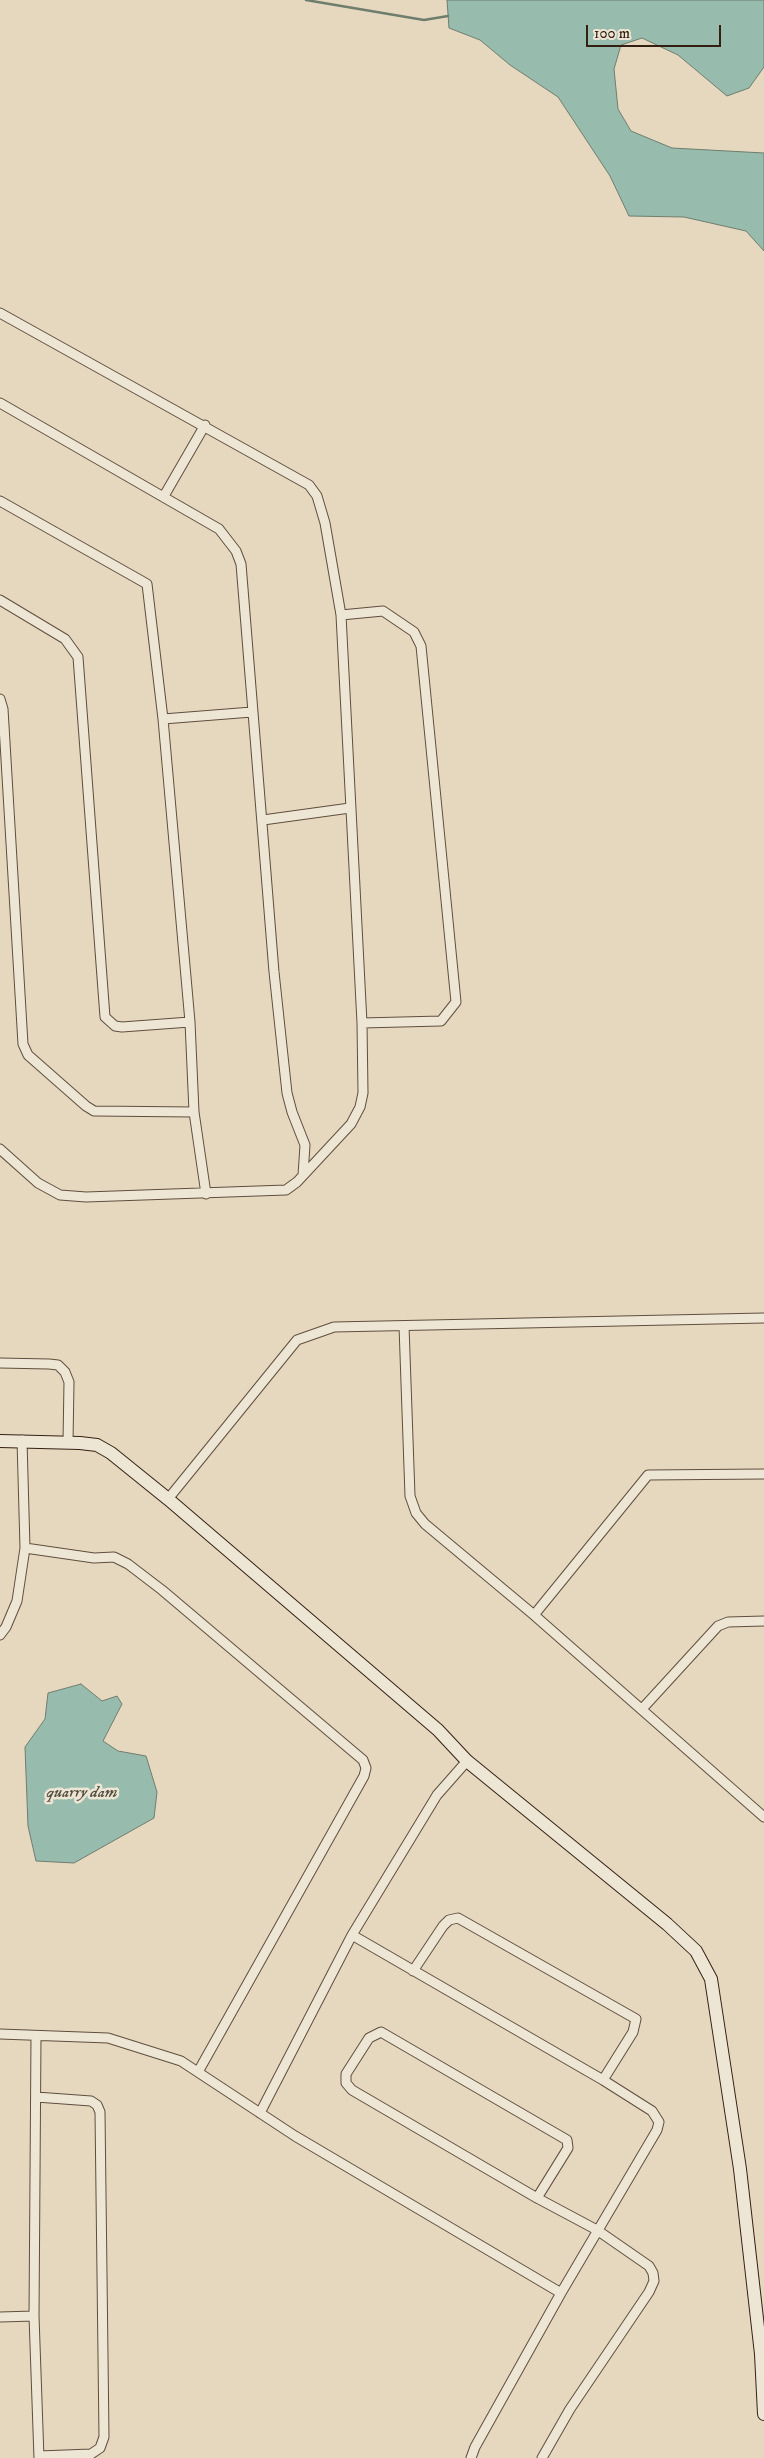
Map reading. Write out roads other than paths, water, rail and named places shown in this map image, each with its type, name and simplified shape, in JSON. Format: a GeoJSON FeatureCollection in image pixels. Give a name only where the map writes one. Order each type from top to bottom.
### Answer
{"type":"FeatureCollection","features":[{"type":"Feature","properties":{"kind":"street"},"geometry":{"type":"LineString","coordinates":[[0,314],[205,425],[309,485],[317,496],[325,522],[341,615],[362,1023],[363,1093],[360,1107],[344,1131],[292,1187],[286,1190],[206,1194],[60,1196],[38,1183],[0,1149]]}},
{"type":"Feature","properties":{"kind":"street"},"geometry":{"type":"LineString","coordinates":[[0,403],[219,529],[236,551],[241,564],[274,972],[287,1093],[305,1145],[303,1175]]}},
{"type":"Feature","properties":{"kind":"street"},"geometry":{"type":"LineString","coordinates":[[164,496],[205,425]]}},
{"type":"Feature","properties":{"kind":"street"},"geometry":{"type":"LineString","coordinates":[[0,501],[147,584],[163,719],[190,1022],[194,1112],[206,1194]]}},
{"type":"Feature","properties":{"kind":"street"},"geometry":{"type":"LineString","coordinates":[[0,600],[65,639],[78,658],[105,1017],[115,1026],[122,1027],[190,1022]]}},
{"type":"Feature","properties":{"kind":"street"},"geometry":{"type":"LineString","coordinates":[[341,615],[382,611],[414,632],[420,646],[456,1002],[441,1021],[362,1023]]}},
{"type":"Feature","properties":{"kind":"street"},"geometry":{"type":"LineString","coordinates":[[0,699],[3,709],[23,1044],[28,1055],[94,1111],[194,1112]]}},
{"type":"Feature","properties":{"kind":"street"},"geometry":{"type":"LineString","coordinates":[[163,719],[252,712]]}},
{"type":"Feature","properties":{"kind":"street"},"geometry":{"type":"LineString","coordinates":[[263,820],[350,808]]}},
{"type":"Feature","properties":{"kind":"street"},"geometry":{"type":"LineString","coordinates":[[168,1499],[297,1340],[334,1327],[764,1318]]}},
{"type":"Feature","properties":{"kind":"street"},"geometry":{"type":"LineString","coordinates":[[404,1326],[410,1496],[416,1513],[425,1524],[534,1615],[764,1817]]}},
{"type":"Feature","properties":{"kind":"street"},"geometry":{"type":"LineString","coordinates":[[0,1363],[58,1365],[65,1372],[69,1382],[68,1442]]}},
{"type":"Feature","properties":{"kind":"street"},"geometry":{"type":"LineString","coordinates":[[0,1635],[6,1627],[17,1601],[26,1548],[22,1440]]}},
{"type":"Feature","properties":{"kind":"street"},"geometry":{"type":"LineString","coordinates":[[0,1441],[22,1440],[97,1445],[111,1453],[168,1499],[438,1730],[467,1761],[696,1951],[708,1970],[711,1979],[740,2169],[761,2354],[764,2414]]}},
{"type":"Feature","properties":{"kind":"street"},"geometry":{"type":"LineString","coordinates":[[534,1615],[648,1475],[764,1474]]}},
{"type":"Feature","properties":{"kind":"street"},"geometry":{"type":"LineString","coordinates":[[26,1548],[94,1558],[114,1557],[128,1564],[162,1590],[363,1760],[366,1768],[364,1776],[198,2072]]}},
{"type":"Feature","properties":{"kind":"street"},"geometry":{"type":"LineString","coordinates":[[642,1709],[718,1626],[728,1622],[764,1622]]}},
{"type":"Feature","properties":{"kind":"street"},"geometry":{"type":"LineString","coordinates":[[260,2113],[352,1935],[437,1795],[467,1761]]}},
{"type":"Feature","properties":{"kind":"street"},"geometry":{"type":"LineString","coordinates":[[413,1971],[443,1926],[449,1920],[458,1918],[636,2018],[633,2032],[603,2080]]}},
{"type":"Feature","properties":{"kind":"street"},"geometry":{"type":"LineString","coordinates":[[352,1935],[603,2080],[652,2111],[659,2122],[657,2130],[561,2293],[475,2447],[471,2458]]}},
{"type":"Feature","properties":{"kind":"street"},"geometry":{"type":"LineString","coordinates":[[537,2198],[568,2148],[568,2140],[381,2032],[374,2033],[369,2038],[346,2074],[346,2083],[352,2090],[537,2198],[597,2230],[649,2266],[654,2281],[570,2409],[542,2458]]}},
{"type":"Feature","properties":{"kind":"street"},"geometry":{"type":"LineString","coordinates":[[0,2034],[108,2038],[181,2062],[295,2136],[561,2293]]}},
{"type":"Feature","properties":{"kind":"street"},"geometry":{"type":"LineString","coordinates":[[36,2036],[34,2316],[39,2457],[91,2454],[100,2448],[104,2437],[100,2112],[91,2101],[36,2097]]}},
{"type":"Feature","properties":{"kind":"street"},"geometry":{"type":"LineString","coordinates":[[0,2317],[34,2316]]}},
{"type":"Feature","properties":{"kind":"water"},"geometry":{"type":"Polygon","coordinates":[[[447,0],[764,0],[764,67],[749,88],[727,96],[678,55],[642,38],[621,45],[614,69],[618,109],[631,131],[672,148],[764,153],[764,251],[746,231],[684,217],[629,216],[610,176],[558,97],[510,65],[480,40],[449,28],[447,0]]]}},
{"type":"Feature","properties":{"kind":"water","name":"quarry dam"},"geometry":{"type":"Polygon","coordinates":[[[81,1684],[102,1701],[117,1696],[122,1704],[103,1741],[118,1751],[146,1756],[157,1792],[154,1818],[74,1863],[36,1861],[28,1826],[25,1747],[45,1719],[48,1693],[81,1684]]]}},
{"type":"Feature","properties":{"kind":"waterway"},"geometry":{"type":"LineString","coordinates":[[306,0],[424,20],[448,16]]}}]}
